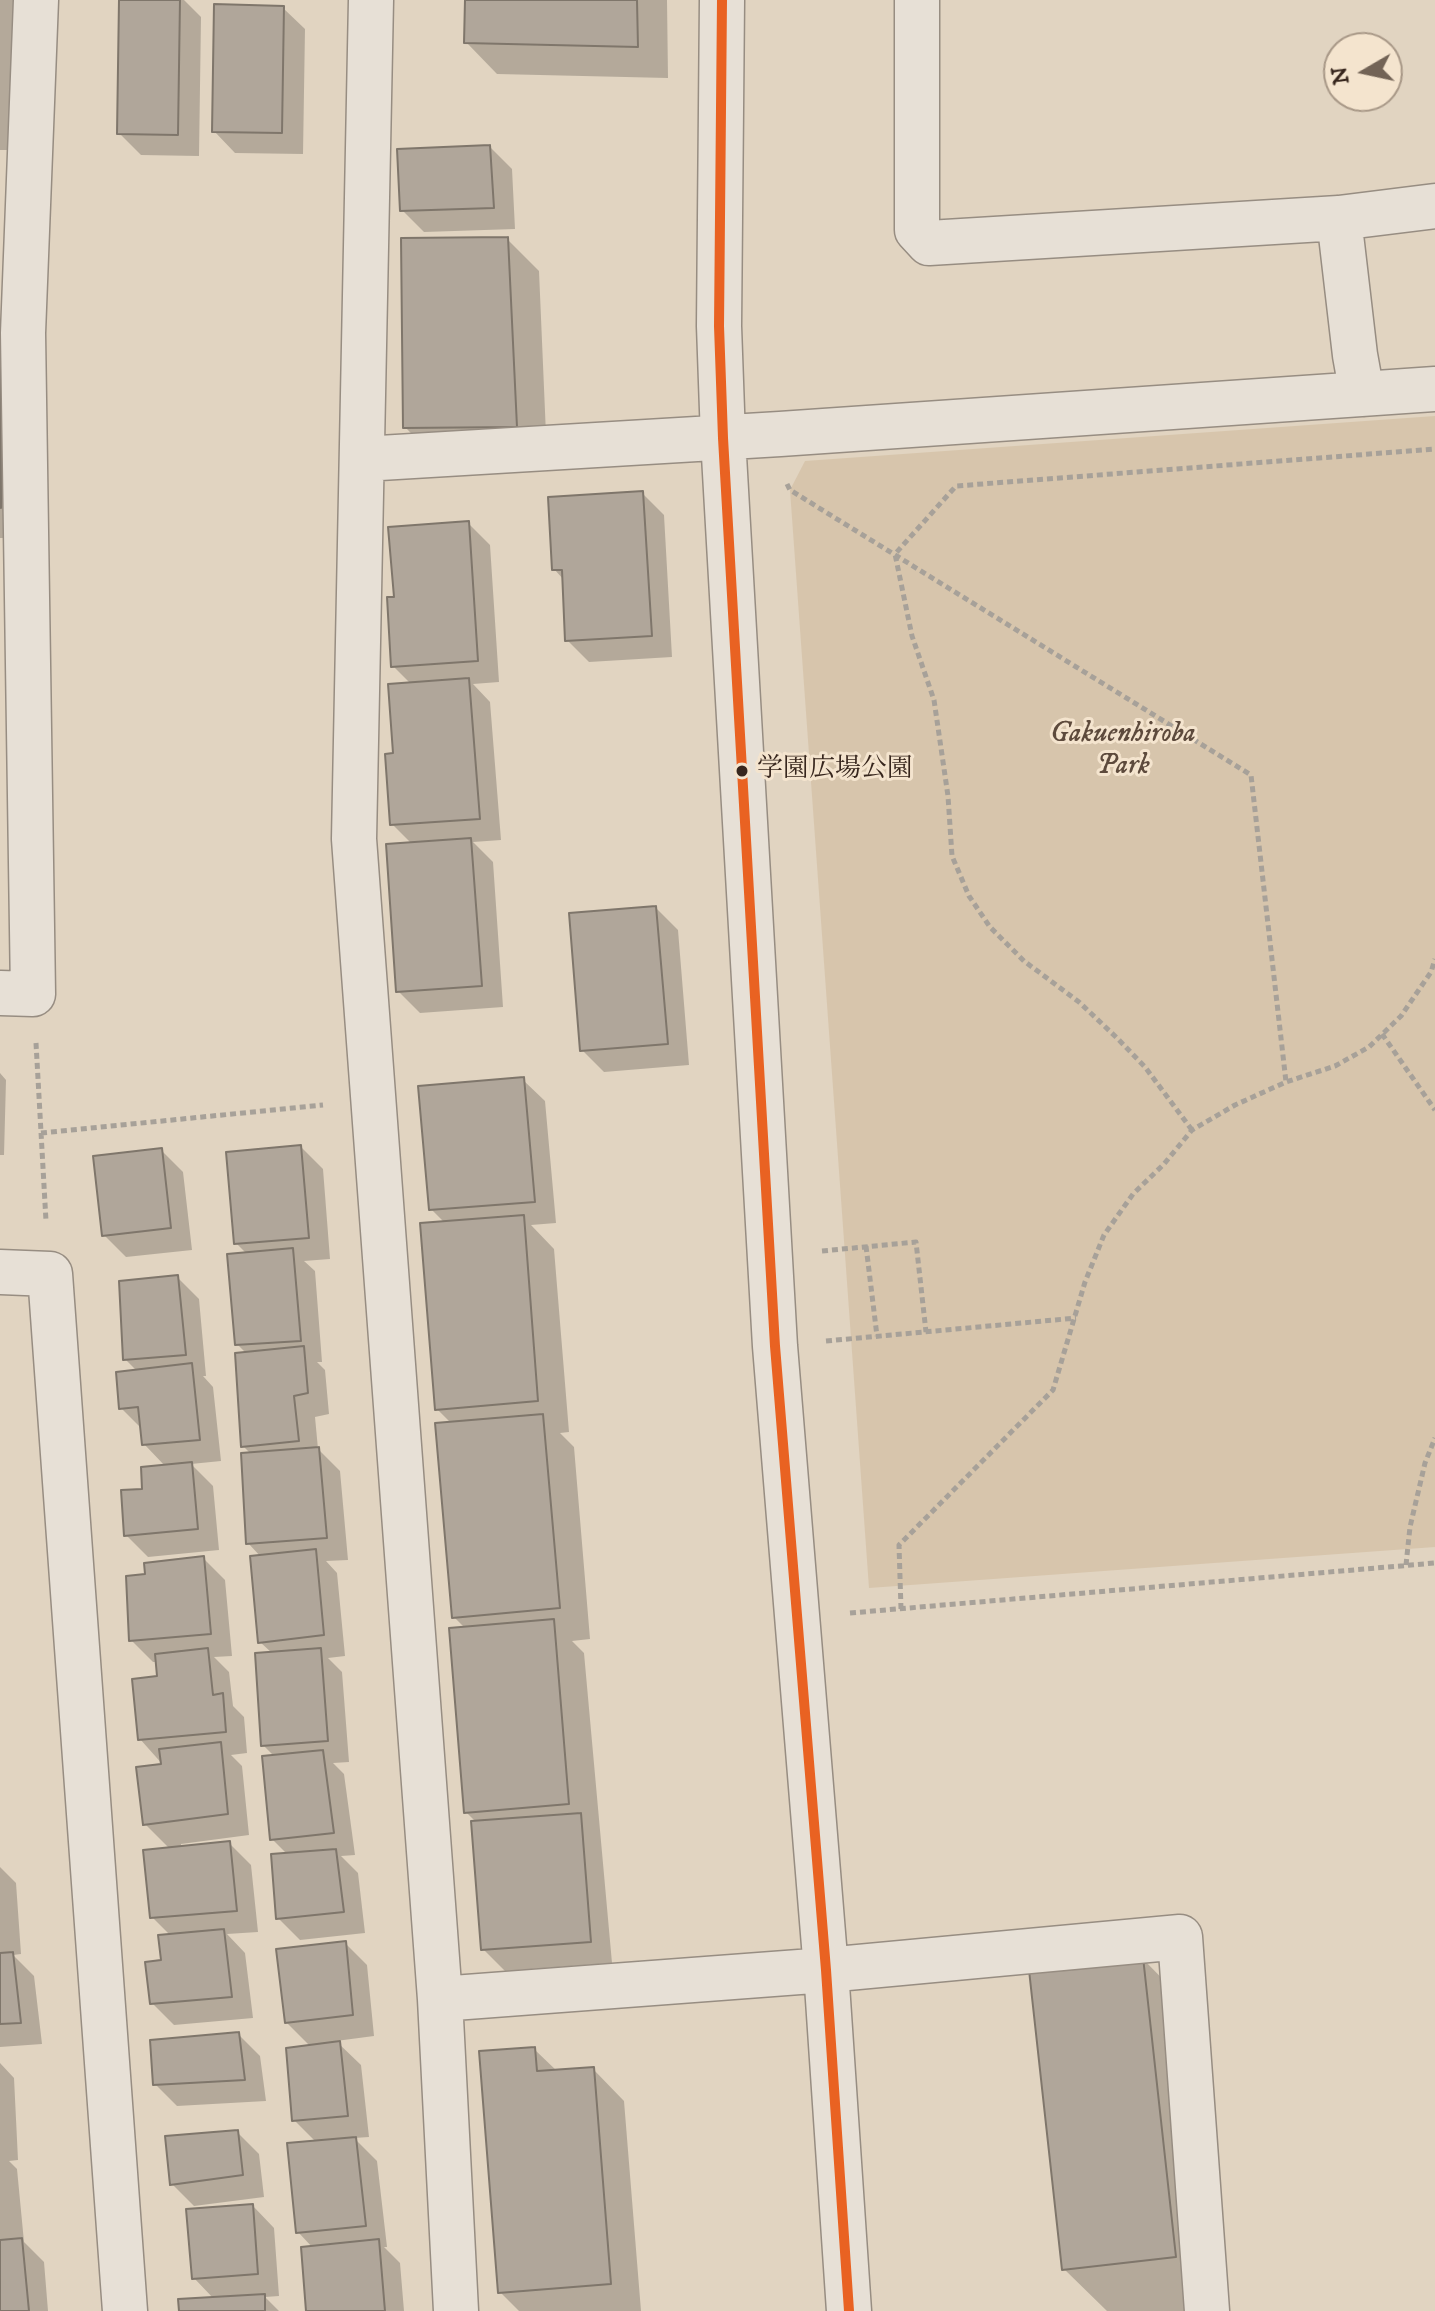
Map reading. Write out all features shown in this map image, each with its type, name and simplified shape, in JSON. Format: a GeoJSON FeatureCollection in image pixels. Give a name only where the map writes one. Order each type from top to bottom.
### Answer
{"type":"FeatureCollection","features":[{"type":"Feature","properties":{"kind":"street"},"geometry":{"type":"LineString","coordinates":[[16,993],[23,333],[36,0]]}},
{"type":"Feature","properties":{"kind":"street"},"geometry":{"type":"LineString","coordinates":[[371,0],[354,839],[440,1999],[456,2311]]}},
{"type":"Feature","properties":{"kind":"street"},"geometry":{"type":"LineString","coordinates":[[722,0],[719,326],[723,438],[775,1346],[826,1970],[849,2311]]}},
{"type":"Feature","properties":{"kind":"street"},"geometry":{"type":"LineString","coordinates":[[917,0],[917,230],[929,243],[1339,218],[1435,206]]}},
{"type":"Feature","properties":{"kind":"street"},"geometry":{"type":"LineString","coordinates":[[1339,218],[1362,394]]}},
{"type":"Feature","properties":{"kind":"street"},"geometry":{"type":"LineString","coordinates":[[363,459],[723,438],[1435,389]]}},
{"type":"Feature","properties":{"kind":"street"},"geometry":{"type":"LineString","coordinates":[[0,1272],[50,1274],[125,2311]]}},
{"type":"Feature","properties":{"kind":"street"},"geometry":{"type":"LineString","coordinates":[[440,1999],[826,1970],[1180,1937],[1207,2311]]}},
{"type":"Feature","properties":{"kind":"path"},"geometry":{"type":"LineString","coordinates":[[895,554],[956,486],[1435,449]]}},
{"type":"Feature","properties":{"kind":"path"},"geometry":{"type":"LineString","coordinates":[[781,473],[790,490],[1251,775],[1286,1082]]}},
{"type":"Feature","properties":{"kind":"path"},"geometry":{"type":"LineString","coordinates":[[895,554],[912,636],[934,700],[948,796],[952,856],[969,896],[990,927],[1024,961],[1079,1002],[1145,1067],[1192,1130]]}},
{"type":"Feature","properties":{"kind":"path"},"geometry":{"type":"LineString","coordinates":[[901,1609],[899,1545],[1053,1390],[1085,1282],[1104,1235],[1133,1194],[1164,1164],[1192,1130],[1235,1105],[1286,1082],[1335,1066],[1369,1047],[1401,1016],[1431,972],[1435,959]]}},
{"type":"Feature","properties":{"kind":"path"},"geometry":{"type":"LineString","coordinates":[[16,993],[41,1133],[50,1274]]}},
{"type":"Feature","properties":{"kind":"path"},"geometry":{"type":"LineString","coordinates":[[1382,1034],[1435,1110]]}},
{"type":"Feature","properties":{"kind":"path"},"geometry":{"type":"LineString","coordinates":[[41,1133],[375,1100]]}},
{"type":"Feature","properties":{"kind":"path"},"geometry":{"type":"LineString","coordinates":[[769,1255],[916,1242],[926,1332]]}},
{"type":"Feature","properties":{"kind":"path"},"geometry":{"type":"LineString","coordinates":[[866,1246],[877,1336]]}},
{"type":"Feature","properties":{"kind":"path"},"geometry":{"type":"LineString","coordinates":[[775,1346],[1076,1318]]}},
{"type":"Feature","properties":{"kind":"path"},"geometry":{"type":"LineString","coordinates":[[1406,1565],[1410,1527],[1425,1463],[1435,1438]]}},
{"type":"Feature","properties":{"kind":"path"},"geometry":{"type":"LineString","coordinates":[[797,1616],[1435,1563]]}},
{"type":"Feature","properties":{"kind":"green space","name":"Gakuenhiroba Park"},"geometry":{"type":"Polygon","coordinates":[[[1435,416],[1435,1547],[869,1588],[790,490],[805,461],[1435,416]]]}},
{"type":"Feature","properties":{"kind":"building"},"geometry":{"type":"Polygon","coordinates":[[[119,0],[180,0],[178,135],[117,134],[119,0]]]}},
{"type":"Feature","properties":{"kind":"building"},"geometry":{"type":"Polygon","coordinates":[[[465,0],[637,0],[638,47],[464,43],[465,0]]]}},
{"type":"Feature","properties":{"kind":"building"},"geometry":{"type":"Polygon","coordinates":[[[214,4],[284,6],[282,133],[212,132],[214,4]]]}},
{"type":"Feature","properties":{"kind":"building"},"geometry":{"type":"Polygon","coordinates":[[[490,145],[494,208],[400,211],[397,149],[490,145]]]}},
{"type":"Feature","properties":{"kind":"building"},"geometry":{"type":"Polygon","coordinates":[[[508,237],[517,427],[403,428],[401,238],[508,237]]]}},
{"type":"Feature","properties":{"kind":"building"},"geometry":{"type":"Polygon","coordinates":[[[2,354],[1,508],[0,507],[2,354]]]}},
{"type":"Feature","properties":{"kind":"building"},"geometry":{"type":"Polygon","coordinates":[[[643,491],[652,636],[565,641],[562,570],[552,570],[548,497],[643,491]]]}},
{"type":"Feature","properties":{"kind":"building"},"geometry":{"type":"Polygon","coordinates":[[[469,521],[478,661],[391,667],[387,597],[394,597],[388,527],[469,521]]]}},
{"type":"Feature","properties":{"kind":"building"},"geometry":{"type":"Polygon","coordinates":[[[469,678],[480,819],[390,825],[385,754],[393,753],[388,684],[469,678]]]}},
{"type":"Feature","properties":{"kind":"building"},"geometry":{"type":"Polygon","coordinates":[[[471,838],[482,986],[396,992],[386,844],[471,838]]]}},
{"type":"Feature","properties":{"kind":"building"},"geometry":{"type":"Polygon","coordinates":[[[656,906],[668,1044],[580,1051],[569,913],[656,906]]]}},
{"type":"Feature","properties":{"kind":"building"},"geometry":{"type":"Polygon","coordinates":[[[524,1077],[535,1202],[429,1210],[418,1086],[524,1077]]]}},
{"type":"Feature","properties":{"kind":"building"},"geometry":{"type":"Polygon","coordinates":[[[301,1145],[309,1238],[234,1244],[226,1152],[301,1145]]]}},
{"type":"Feature","properties":{"kind":"building"},"geometry":{"type":"Polygon","coordinates":[[[162,1148],[171,1228],[102,1236],[93,1156],[162,1148]]]}},
{"type":"Feature","properties":{"kind":"building"},"geometry":{"type":"Polygon","coordinates":[[[524,1215],[538,1401],[435,1410],[420,1223],[524,1215]]]}},
{"type":"Feature","properties":{"kind":"building"},"geometry":{"type":"Polygon","coordinates":[[[293,1248],[301,1341],[235,1345],[227,1254],[293,1248]]]}},
{"type":"Feature","properties":{"kind":"building"},"geometry":{"type":"Polygon","coordinates":[[[178,1275],[186,1355],[123,1360],[119,1281],[178,1275]]]}},
{"type":"Feature","properties":{"kind":"building"},"geometry":{"type":"Polygon","coordinates":[[[304,1346],[308,1393],[294,1396],[299,1441],[241,1447],[235,1353],[304,1346]]]}},
{"type":"Feature","properties":{"kind":"building"},"geometry":{"type":"Polygon","coordinates":[[[192,1363],[200,1440],[142,1445],[138,1407],[119,1409],[116,1372],[192,1363]]]}},
{"type":"Feature","properties":{"kind":"building"},"geometry":{"type":"Polygon","coordinates":[[[543,1414],[560,1608],[452,1618],[435,1423],[543,1414]]]}},
{"type":"Feature","properties":{"kind":"building"},"geometry":{"type":"Polygon","coordinates":[[[319,1447],[327,1538],[246,1544],[241,1453],[319,1447]]]}},
{"type":"Feature","properties":{"kind":"building"},"geometry":{"type":"Polygon","coordinates":[[[192,1462],[198,1529],[124,1536],[121,1490],[142,1489],[141,1467],[192,1462]]]}},
{"type":"Feature","properties":{"kind":"building"},"geometry":{"type":"Polygon","coordinates":[[[316,1549],[324,1635],[258,1643],[250,1556],[316,1549]]]}},
{"type":"Feature","properties":{"kind":"building"},"geometry":{"type":"Polygon","coordinates":[[[204,1556],[211,1634],[129,1641],[126,1576],[145,1574],[144,1563],[204,1556]]]}},
{"type":"Feature","properties":{"kind":"building"},"geometry":{"type":"Polygon","coordinates":[[[554,1619],[569,1804],[464,1813],[449,1628],[554,1619]]]}},
{"type":"Feature","properties":{"kind":"building"},"geometry":{"type":"Polygon","coordinates":[[[208,1648],[213,1695],[223,1693],[226,1732],[138,1740],[132,1679],[157,1676],[155,1654],[208,1648]]]}},
{"type":"Feature","properties":{"kind":"building"},"geometry":{"type":"Polygon","coordinates":[[[321,1648],[328,1741],[261,1746],[255,1653],[321,1648]]]}},
{"type":"Feature","properties":{"kind":"building"},"geometry":{"type":"Polygon","coordinates":[[[221,1742],[228,1814],[143,1825],[136,1767],[161,1764],[159,1749],[221,1742]]]}},
{"type":"Feature","properties":{"kind":"building"},"geometry":{"type":"Polygon","coordinates":[[[323,1750],[334,1833],[270,1840],[262,1756],[323,1750]]]}},
{"type":"Feature","properties":{"kind":"building"},"geometry":{"type":"Polygon","coordinates":[[[581,1813],[591,1942],[481,1950],[471,1821],[581,1813]]]}},
{"type":"Feature","properties":{"kind":"building"},"geometry":{"type":"Polygon","coordinates":[[[230,1841],[237,1911],[150,1918],[143,1850],[230,1841]]]}},
{"type":"Feature","properties":{"kind":"building"},"geometry":{"type":"Polygon","coordinates":[[[336,1849],[344,1912],[276,1919],[271,1854],[336,1849]]]}},
{"type":"Feature","properties":{"kind":"building"},"geometry":{"type":"Polygon","coordinates":[[[224,1929],[232,1997],[150,2004],[145,1962],[161,1960],[158,1935],[224,1929]]]}},
{"type":"Feature","properties":{"kind":"building"},"geometry":{"type":"Polygon","coordinates":[[[346,1941],[353,2015],[285,2023],[276,1949],[346,1941]]]}},
{"type":"Feature","properties":{"kind":"building"},"geometry":{"type":"Polygon","coordinates":[[[13,1952],[21,2023],[0,2024],[0,1953],[13,1952]]]}},
{"type":"Feature","properties":{"kind":"building"},"geometry":{"type":"Polygon","coordinates":[[[1143,1957],[1176,2257],[1062,2270],[1029,1970],[1143,1957]]]}},
{"type":"Feature","properties":{"kind":"building"},"geometry":{"type":"Polygon","coordinates":[[[239,2032],[245,2080],[153,2085],[150,2040],[239,2032]]]}},
{"type":"Feature","properties":{"kind":"building"},"geometry":{"type":"Polygon","coordinates":[[[340,2041],[348,2116],[292,2121],[286,2048],[340,2041]]]}},
{"type":"Feature","properties":{"kind":"building"},"geometry":{"type":"Polygon","coordinates":[[[535,2047],[537,2071],[594,2067],[611,2284],[498,2293],[479,2051],[535,2047]]]}},
{"type":"Feature","properties":{"kind":"building"},"geometry":{"type":"Polygon","coordinates":[[[238,2130],[243,2175],[170,2185],[165,2136],[238,2130]]]}},
{"type":"Feature","properties":{"kind":"building"},"geometry":{"type":"Polygon","coordinates":[[[356,2137],[366,2226],[296,2233],[287,2143],[356,2137]]]}},
{"type":"Feature","properties":{"kind":"building"},"geometry":{"type":"Polygon","coordinates":[[[253,2204],[258,2274],[192,2279],[186,2209],[253,2204]]]}},
{"type":"Feature","properties":{"kind":"building"},"geometry":{"type":"Polygon","coordinates":[[[22,2238],[29,2311],[0,2311],[0,2240],[22,2238]]]}},
{"type":"Feature","properties":{"kind":"building"},"geometry":{"type":"Polygon","coordinates":[[[379,2239],[385,2311],[306,2311],[301,2247],[379,2239]]]}},
{"type":"Feature","properties":{"kind":"building"},"geometry":{"type":"Polygon","coordinates":[[[265,2294],[265,2311],[179,2311],[178,2299],[265,2294]]]}},
{"type":"Feature","properties":{"kind":"transit line"},"geometry":{"type":"LineString","coordinates":[[722,0],[719,326],[723,438],[775,1346],[826,1970],[849,2311]]}},
{"type":"Feature","properties":{"kind":"place","name":"学園広場公園"},"geometry":{"type":"Point","coordinates":[742,771]}}]}
